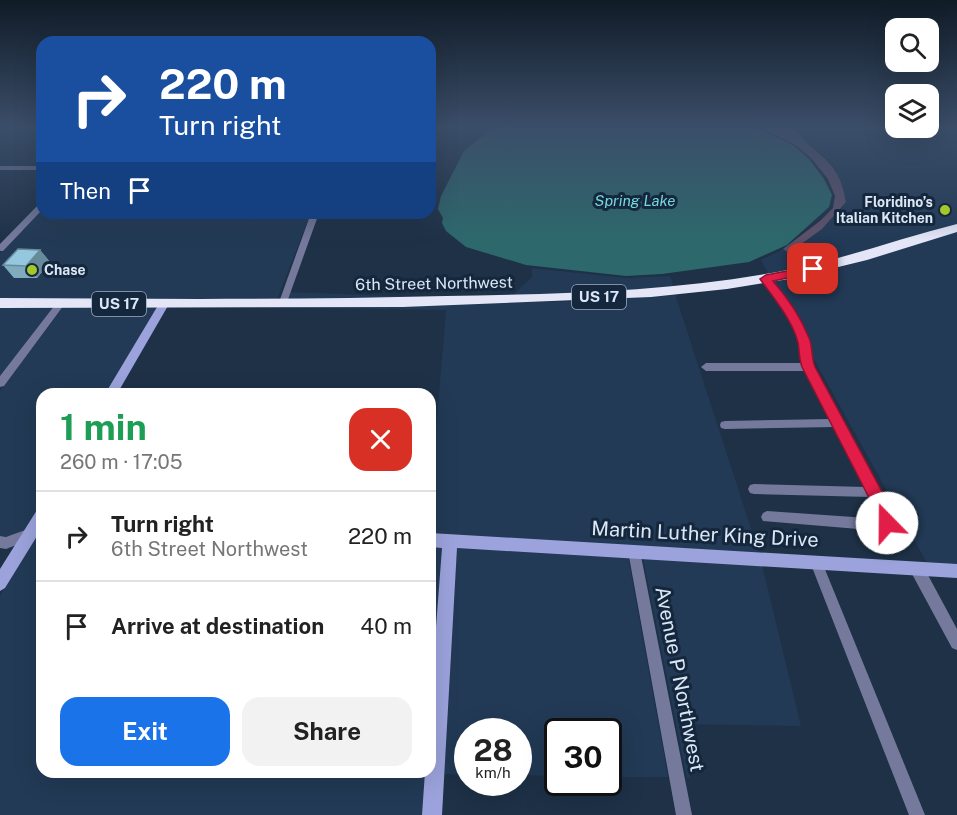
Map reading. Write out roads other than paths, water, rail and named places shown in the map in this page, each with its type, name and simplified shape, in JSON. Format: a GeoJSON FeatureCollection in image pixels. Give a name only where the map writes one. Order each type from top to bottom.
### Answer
{"type":"FeatureCollection","features":[{"type":"Feature","properties":{"kind":"highway","name":"6th Street Northwest"},"geometry":{"type":"LineString","coordinates":[[0,303],[282,305],[613,296],[766,279],[865,256],[957,228]]}},
{"type":"Feature","properties":{"kind":"street"},"geometry":{"type":"LineString","coordinates":[[0,168],[36,168]]}},
{"type":"Feature","properties":{"kind":"street"},"geometry":{"type":"LineString","coordinates":[[0,249],[36,212]]}},
{"type":"Feature","properties":{"kind":"street"},"geometry":{"type":"LineString","coordinates":[[282,305],[313,219]]}},
{"type":"Feature","properties":{"kind":"street"},"geometry":{"type":"LineString","coordinates":[[766,279],[782,298],[804,340],[804,354],[809,367],[888,519],[887,523],[767,517]]}},
{"type":"Feature","properties":{"kind":"street"},"geometry":{"type":"LineString","coordinates":[[0,383],[61,303]]}},
{"type":"Feature","properties":{"kind":"street"},"geometry":{"type":"LineString","coordinates":[[115,388],[164,304]]}},
{"type":"Feature","properties":{"kind":"street"},"geometry":{"type":"LineString","coordinates":[[706,367],[809,367]]}},
{"type":"Feature","properties":{"kind":"street"},"geometry":{"type":"LineString","coordinates":[[725,425],[837,423]]}},
{"type":"Feature","properties":{"kind":"street"},"geometry":{"type":"LineString","coordinates":[[754,489],[875,492]]}},
{"type":"Feature","properties":{"kind":"street"},"geometry":{"type":"LineString","coordinates":[[0,542],[6,543],[35,534]]}},
{"type":"Feature","properties":{"kind":"street"},"geometry":{"type":"LineString","coordinates":[[0,583],[35,534]]}},
{"type":"Feature","properties":{"kind":"street","name":"Martin Luther King Drive"},"geometry":{"type":"LineString","coordinates":[[436,540],[957,571]]}},
{"type":"Feature","properties":{"kind":"street"},"geometry":{"type":"LineString","coordinates":[[436,754],[450,541]]}},
{"type":"Feature","properties":{"kind":"street","name":"Avenue P Northwest"},"geometry":{"type":"LineString","coordinates":[[634,551],[684,815]]}},
{"type":"Feature","properties":{"kind":"street"},"geometry":{"type":"LineString","coordinates":[[816,562],[917,815]]}},
{"type":"Feature","properties":{"kind":"street"},"geometry":{"type":"LineString","coordinates":[[917,569],[957,643]]}},
{"type":"Feature","properties":{"kind":"street"},"geometry":{"type":"LineString","coordinates":[[432,815],[434,778]]}},
{"type":"Feature","properties":{"kind":"water","name":"Spring Lake"},"geometry":{"type":"Polygon","coordinates":[[[457,164],[813,164],[832,195],[829,207],[787,245],[749,262],[662,274],[626,276],[526,265],[466,247],[446,231],[442,223],[443,218],[438,209],[441,196],[457,164]]]}},
{"type":"Feature","properties":{"kind":"place","name":"Floridino’s Italian Kitchen"},"geometry":{"type":"Point","coordinates":[945,210]}},
{"type":"Feature","properties":{"kind":"place","name":"Chase"},"geometry":{"type":"Point","coordinates":[32,270]}}]}
